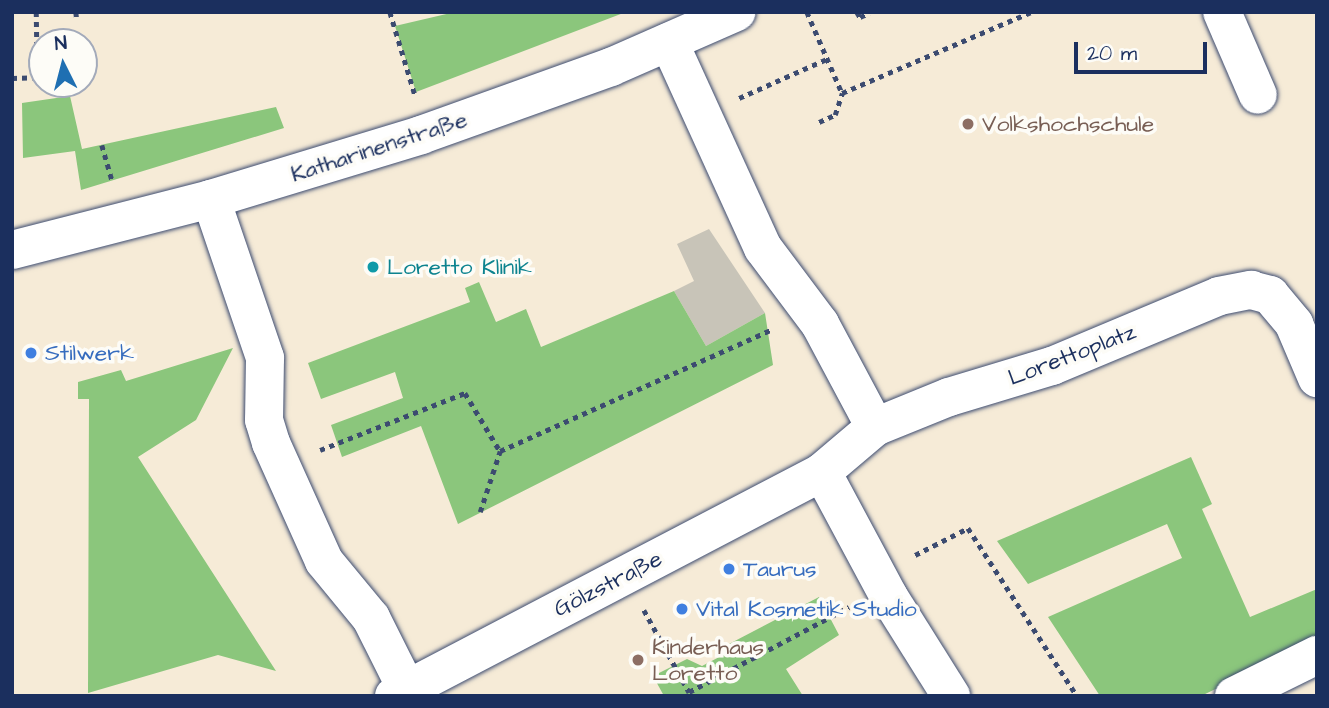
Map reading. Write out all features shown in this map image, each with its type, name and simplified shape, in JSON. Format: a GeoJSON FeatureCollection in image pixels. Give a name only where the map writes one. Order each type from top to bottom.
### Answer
{"type":"FeatureCollection","features":[{"type":"Feature","properties":{"kind":"street","name":"Katharinenstraße"},"geometry":{"type":"LineString","coordinates":[[12,250],[211,199],[427,133],[669,42],[736,12]]}},
{"type":"Feature","properties":{"kind":"street"},"geometry":{"type":"LineString","coordinates":[[1222,12],[1258,96]]}},
{"type":"Feature","properties":{"kind":"street"},"geometry":{"type":"LineString","coordinates":[[669,42],[700,115],[764,248],[820,324],[875,427]]}},
{"type":"Feature","properties":{"kind":"street"},"geometry":{"type":"LineString","coordinates":[[211,199],[265,358],[264,420],[280,466],[324,561],[371,618],[403,693]]}},
{"type":"Feature","properties":{"kind":"street","name":"Lorettoplatz"},"geometry":{"type":"LineString","coordinates":[[875,427],[949,397],[1052,366],[1219,296],[1251,290],[1270,295],[1294,324],[1317,378]]}},
{"type":"Feature","properties":{"kind":"street","name":"Gölzstraße"},"geometry":{"type":"LineString","coordinates":[[403,693],[822,472],[875,427]]}},
{"type":"Feature","properties":{"kind":"street"},"geometry":{"type":"LineString","coordinates":[[822,472],[881,582],[951,696]]}},
{"type":"Feature","properties":{"kind":"street"},"geometry":{"type":"LineString","coordinates":[[1253,692],[1317,655]]}},
{"type":"Feature","properties":{"kind":"path"},"geometry":{"type":"LineString","coordinates":[[12,78],[37,77],[36,12]]}},
{"type":"Feature","properties":{"kind":"path"},"geometry":{"type":"LineString","coordinates":[[76,12],[77,20]]}},
{"type":"Feature","properties":{"kind":"path"},"geometry":{"type":"LineString","coordinates":[[390,12],[427,133]]}},
{"type":"Feature","properties":{"kind":"path"},"geometry":{"type":"LineString","coordinates":[[807,12],[842,93],[835,115],[818,122]]}},
{"type":"Feature","properties":{"kind":"path"},"geometry":{"type":"LineString","coordinates":[[858,12],[860,17],[869,13]]}},
{"type":"Feature","properties":{"kind":"path"},"geometry":{"type":"LineString","coordinates":[[842,93],[1031,12]]}},
{"type":"Feature","properties":{"kind":"path"},"geometry":{"type":"LineString","coordinates":[[700,115],[827,59]]}},
{"type":"Feature","properties":{"kind":"path"},"geometry":{"type":"LineString","coordinates":[[480,512],[500,451],[738,346]]}},
{"type":"Feature","properties":{"kind":"path"},"geometry":{"type":"LineString","coordinates":[[280,466],[465,393],[500,451]]}},
{"type":"Feature","properties":{"kind":"path"},"geometry":{"type":"LineString","coordinates":[[625,575],[689,694],[968,528],[1077,696]]}},
{"type":"Feature","properties":{"kind":"shaded area"},"geometry":{"type":"Polygon","coordinates":[[[709,229],[765,313],[706,346],[674,291],[694,281],[677,244],[709,229]]]}},
{"type":"Feature","properties":{"kind":"green space"},"geometry":{"type":"Polygon","coordinates":[[[455,12],[626,12],[416,92],[395,26],[455,12]]]}},
{"type":"Feature","properties":{"kind":"green space"},"geometry":{"type":"Polygon","coordinates":[[[70,98],[82,149],[276,107],[284,128],[81,190],[75,151],[23,158],[22,103],[70,98]]]}},
{"type":"Feature","properties":{"kind":"green space"},"geometry":{"type":"Polygon","coordinates":[[[479,282],[496,322],[526,309],[541,347],[674,291],[706,346],[765,313],[773,365],[458,524],[421,426],[342,457],[331,425],[403,398],[395,372],[321,399],[308,363],[470,302],[465,288],[479,282]]]}},
{"type":"Feature","properties":{"kind":"green space"},"geometry":{"type":"Polygon","coordinates":[[[233,348],[196,420],[138,457],[276,671],[218,655],[88,693],[89,399],[78,399],[78,382],[121,370],[126,381],[233,348]]]}},
{"type":"Feature","properties":{"kind":"green space"},"geometry":{"type":"Polygon","coordinates":[[[1191,457],[1212,504],[1202,509],[1250,617],[1317,589],[1317,640],[1201,696],[1100,696],[1048,617],[1182,558],[1167,524],[1028,584],[997,541],[1191,457]]]}},
{"type":"Feature","properties":{"kind":"green space"},"geometry":{"type":"Polygon","coordinates":[[[819,597],[839,635],[786,669],[803,696],[664,696],[653,676],[687,659],[702,666],[725,654],[729,644],[819,597]]]}},
{"type":"Feature","properties":{"kind":"place","name":"Volkshochschule"},"geometry":{"type":"Point","coordinates":[968,124]}},
{"type":"Feature","properties":{"kind":"place","name":"Loretto Klinik"},"geometry":{"type":"Point","coordinates":[373,267]}},
{"type":"Feature","properties":{"kind":"place","name":"Stilwerk"},"geometry":{"type":"Point","coordinates":[31,353]}},
{"type":"Feature","properties":{"kind":"place","name":"Taurus"},"geometry":{"type":"Point","coordinates":[729,569]}},
{"type":"Feature","properties":{"kind":"place","name":"Vital Kosmetik Studio"},"geometry":{"type":"Point","coordinates":[682,609]}},
{"type":"Feature","properties":{"kind":"place","name":"Kinderhaus Loretto"},"geometry":{"type":"Point","coordinates":[638,660]}}]}
